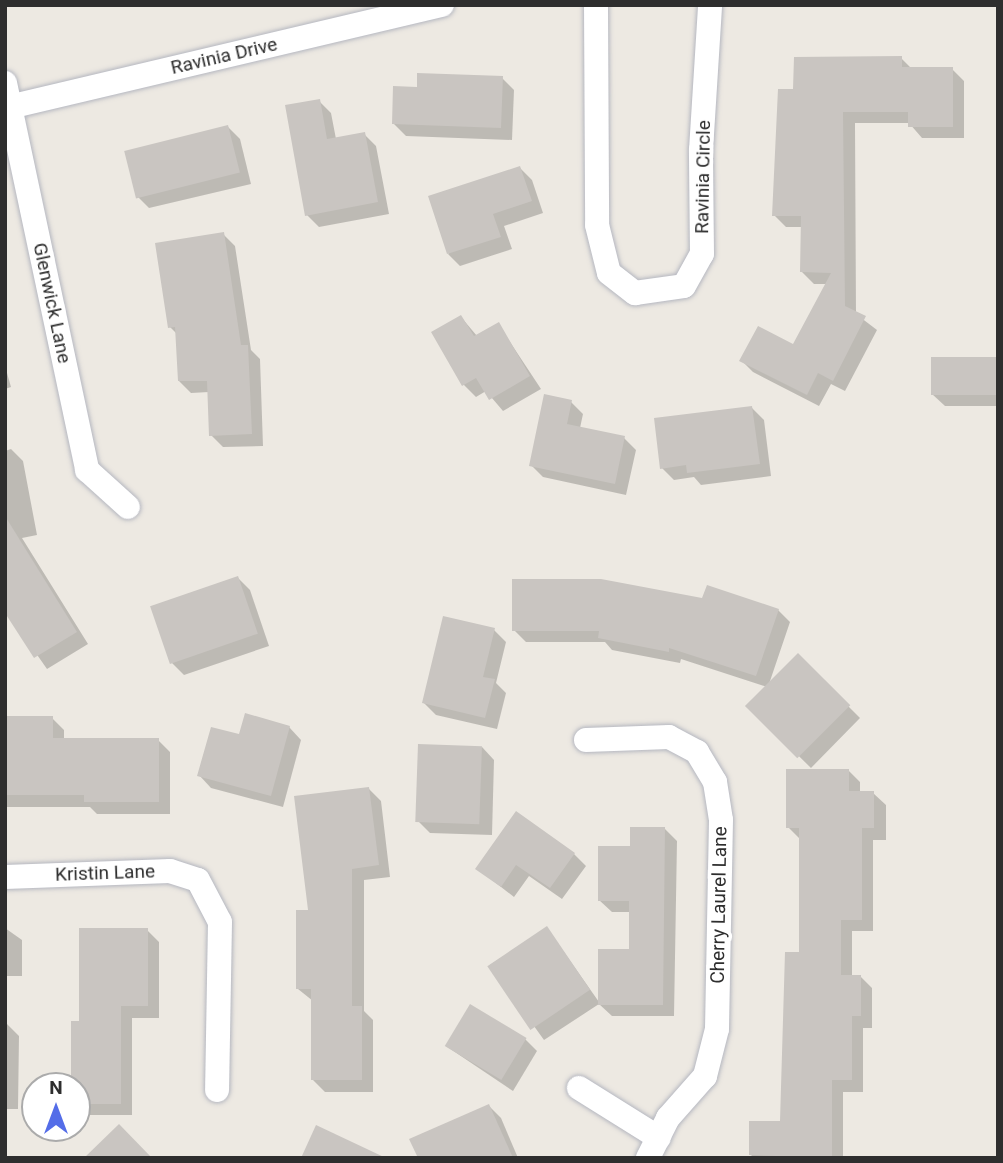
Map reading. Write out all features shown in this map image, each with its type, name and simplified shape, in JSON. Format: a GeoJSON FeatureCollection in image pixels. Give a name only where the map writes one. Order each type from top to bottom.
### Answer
{"type":"FeatureCollection","features":[{"type":"Feature","properties":{"kind":"street","name":"Ravinia Drive"},"geometry":{"type":"LineString","coordinates":[[7,99],[442,5]]}},
{"type":"Feature","properties":{"kind":"street","name":"Ravinia Circle"},"geometry":{"type":"LineString","coordinates":[[596,5],[597,225],[610,273],[635,293],[684,286],[702,254],[701,150],[710,5]]}},
{"type":"Feature","properties":{"kind":"street","name":"Glenwick Lane"},"geometry":{"type":"LineString","coordinates":[[7,99],[87,470],[128,507]]}},
{"type":"Feature","properties":{"kind":"street","name":"Cherry Laurel Lane"},"geometry":{"type":"LineString","coordinates":[[586,740],[669,737],[697,752],[715,782],[721,820],[717,1029],[705,1076],[668,1118],[653,1148]]}},
{"type":"Feature","properties":{"kind":"street","name":"Kristin Lane"},"geometry":{"type":"LineString","coordinates":[[5,877],[170,871],[198,880],[220,922],[216,1090]]}},
{"type":"Feature","properties":{"kind":"street"},"geometry":{"type":"LineString","coordinates":[[579,1088],[653,1148]]}},
{"type":"Feature","properties":{"kind":"building"},"geometry":{"type":"Polygon","coordinates":[[[902,56],[902,67],[953,67],[953,127],[908,127],[908,112],[843,112],[845,306],[866,316],[833,381],[818,373],[807,395],[739,361],[758,326],[793,344],[831,273],[800,272],[801,216],[772,216],[778,89],[793,89],[794,57],[902,56]]]}},
{"type":"Feature","properties":{"kind":"building"},"geometry":{"type":"Polygon","coordinates":[[[417,73],[503,76],[501,128],[392,124],[393,86],[417,87],[417,73]]]}},
{"type":"Feature","properties":{"kind":"building"},"geometry":{"type":"Polygon","coordinates":[[[320,99],[327,139],[365,132],[378,202],[305,216],[285,105],[320,99]]]}},
{"type":"Feature","properties":{"kind":"building"},"geometry":{"type":"Polygon","coordinates":[[[228,125],[240,173],[136,198],[124,151],[228,125]]]}},
{"type":"Feature","properties":{"kind":"building"},"geometry":{"type":"Polygon","coordinates":[[[520,166],[532,201],[493,214],[501,237],[447,254],[428,196],[520,166]]]}},
{"type":"Feature","properties":{"kind":"building"},"geometry":{"type":"Polygon","coordinates":[[[224,232],[241,345],[248,345],[252,434],[209,436],[207,381],[178,381],[175,327],[168,328],[155,243],[224,232]]]}},
{"type":"Feature","properties":{"kind":"building"},"geometry":{"type":"Polygon","coordinates":[[[461,315],[474,336],[499,322],[530,376],[489,400],[476,378],[462,386],[431,332],[461,315]]]}},
{"type":"Feature","properties":{"kind":"building"},"geometry":{"type":"Polygon","coordinates":[[[931,357],[998,357],[998,395],[931,395],[931,357]]]}},
{"type":"Feature","properties":{"kind":"building"},"geometry":{"type":"Polygon","coordinates":[[[544,394],[572,400],[567,424],[625,436],[615,484],[529,466],[544,394]]]}},
{"type":"Feature","properties":{"kind":"building"},"geometry":{"type":"Polygon","coordinates":[[[752,406],[760,464],[687,473],[686,465],[660,469],[654,418],[752,406]]]}},
{"type":"Feature","properties":{"kind":"building"},"geometry":{"type":"Polygon","coordinates":[[[5,516],[77,632],[34,658],[5,613],[5,516]]]}},
{"type":"Feature","properties":{"kind":"building"},"geometry":{"type":"Polygon","coordinates":[[[238,576],[258,634],[170,664],[150,606],[238,576]]]}},
{"type":"Feature","properties":{"kind":"building"},"geometry":{"type":"Polygon","coordinates":[[[512,579],[601,579],[702,598],[707,585],[779,609],[756,676],[669,648],[669,652],[598,638],[599,631],[512,631],[512,579]]]}},
{"type":"Feature","properties":{"kind":"building"},"geometry":{"type":"Polygon","coordinates":[[[443,616],[495,628],[483,677],[495,679],[485,718],[422,703],[443,616]]]}},
{"type":"Feature","properties":{"kind":"building"},"geometry":{"type":"Polygon","coordinates":[[[798,653],[850,705],[797,758],[745,706],[798,653]]]}},
{"type":"Feature","properties":{"kind":"building"},"geometry":{"type":"Polygon","coordinates":[[[245,713],[290,726],[271,796],[197,776],[211,727],[239,734],[245,713]]]}},
{"type":"Feature","properties":{"kind":"building"},"geometry":{"type":"Polygon","coordinates":[[[5,716],[53,716],[53,738],[159,738],[159,802],[84,802],[84,795],[5,795],[5,716]]]}},
{"type":"Feature","properties":{"kind":"building"},"geometry":{"type":"Polygon","coordinates":[[[418,744],[482,746],[479,824],[415,822],[418,744]]]}},
{"type":"Feature","properties":{"kind":"building"},"geometry":{"type":"Polygon","coordinates":[[[786,769],[849,769],[849,791],[874,791],[874,828],[862,828],[862,920],[841,920],[841,975],[861,975],[861,1016],[852,1016],[852,1080],[832,1080],[832,1158],[749,1155],[749,1121],[780,1121],[785,952],[799,952],[799,828],[786,828],[786,769]]]}},
{"type":"Feature","properties":{"kind":"building"},"geometry":{"type":"Polygon","coordinates":[[[369,787],[379,865],[352,869],[352,1006],[362,1006],[362,1080],[311,1080],[311,989],[296,989],[296,910],[308,910],[294,796],[369,787]]]}},
{"type":"Feature","properties":{"kind":"building"},"geometry":{"type":"Polygon","coordinates":[[[516,811],[575,853],[550,888],[516,865],[501,887],[475,869],[516,811]]]}},
{"type":"Feature","properties":{"kind":"building"},"geometry":{"type":"Polygon","coordinates":[[[630,827],[665,827],[663,1005],[598,1005],[598,949],[629,949],[629,901],[598,901],[598,846],[630,846],[630,827]]]}},
{"type":"Feature","properties":{"kind":"building"},"geometry":{"type":"Polygon","coordinates":[[[547,926],[590,990],[530,1030],[487,966],[547,926]]]}},
{"type":"Feature","properties":{"kind":"building"},"geometry":{"type":"Polygon","coordinates":[[[79,928],[148,928],[148,1006],[121,1006],[121,1104],[91,1104],[91,1072],[71,1072],[71,1021],[79,1021],[79,928]]]}},
{"type":"Feature","properties":{"kind":"building"},"geometry":{"type":"Polygon","coordinates":[[[470,1004],[527,1038],[501,1080],[445,1046],[470,1004]]]}},
{"type":"Feature","properties":{"kind":"building"},"geometry":{"type":"Polygon","coordinates":[[[489,1104],[513,1158],[418,1158],[409,1139],[489,1104]]]}},
{"type":"Feature","properties":{"kind":"building"},"geometry":{"type":"Polygon","coordinates":[[[119,1124],[152,1158],[84,1158],[119,1124]]]}},
{"type":"Feature","properties":{"kind":"building"},"geometry":{"type":"Polygon","coordinates":[[[316,1125],[386,1158],[301,1158],[316,1125]]]}}]}
